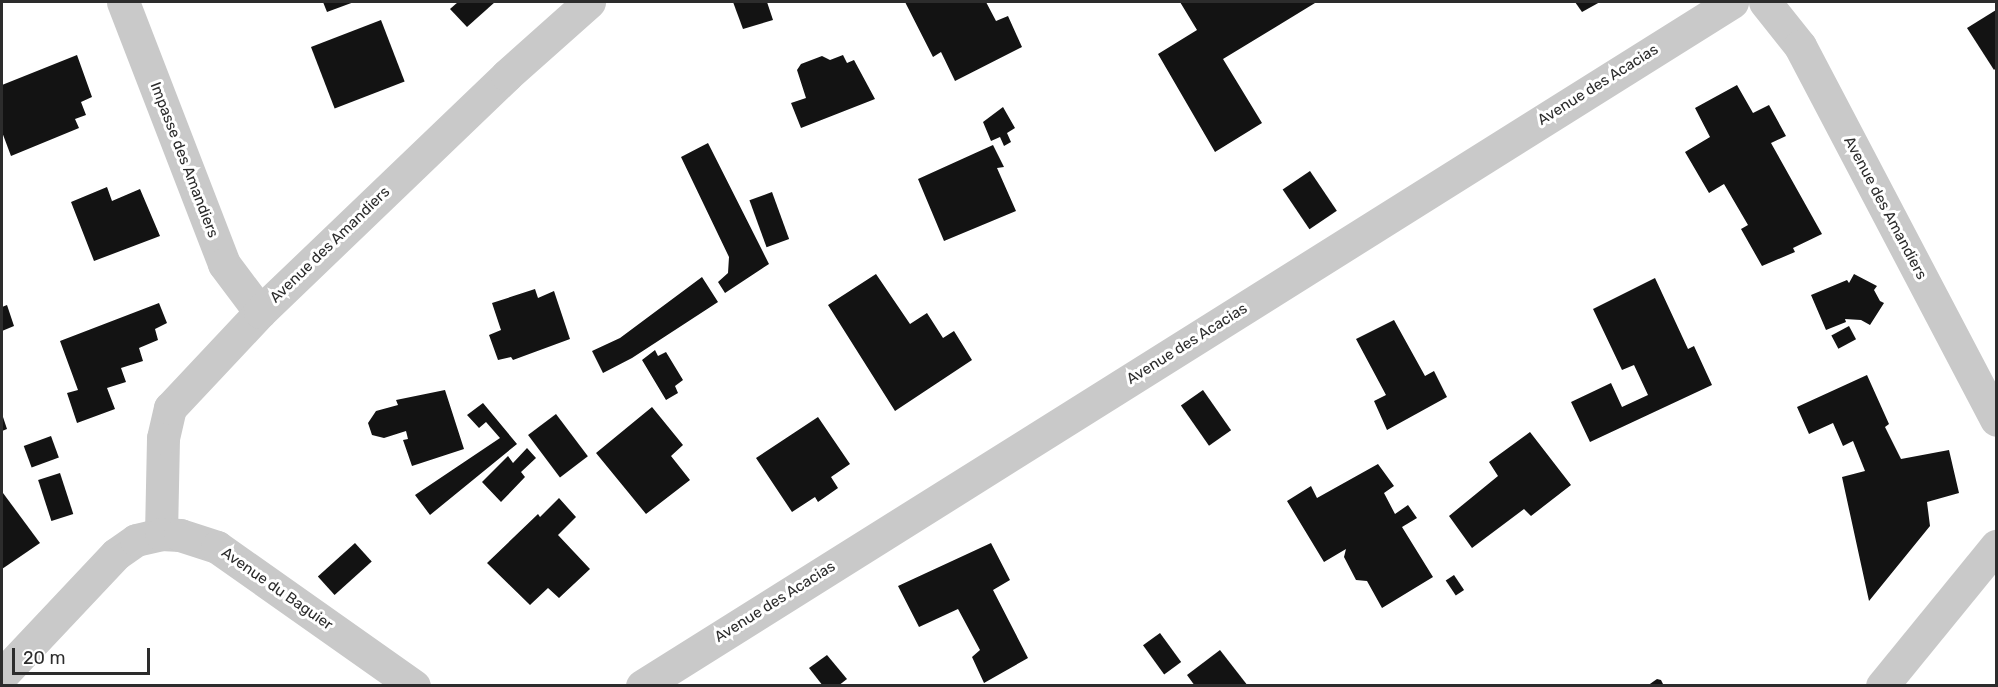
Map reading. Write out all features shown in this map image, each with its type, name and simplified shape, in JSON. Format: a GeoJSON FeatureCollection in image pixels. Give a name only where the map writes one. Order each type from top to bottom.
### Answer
{"type":"FeatureCollection","features":[{"type":"Feature","properties":{"kind":"street","name":"Impasse des Amandiers"},"geometry":{"type":"LineString","coordinates":[[123,2],[224,264],[260,312]]}},
{"type":"Feature","properties":{"kind":"street","name":"Avenue des Amandiers"},"geometry":{"type":"LineString","coordinates":[[161,534],[163,438],[170,408],[260,312],[507,75],[589,2]]}},
{"type":"Feature","properties":{"kind":"street","name":"Avenue des Acacias"},"geometry":{"type":"LineString","coordinates":[[642,686],[1732,2]]}},
{"type":"Feature","properties":{"kind":"street","name":"Avenue des Amandiers"},"geometry":{"type":"LineString","coordinates":[[1765,2],[1800,46],[1996,420]]}},
{"type":"Feature","properties":{"kind":"street","name":"Avenue du Baguier"},"geometry":{"type":"LineString","coordinates":[[2,675],[116,554],[136,540],[161,534],[180,535],[217,547],[414,686]]}},
{"type":"Feature","properties":{"kind":"street"},"geometry":{"type":"LineString","coordinates":[[1882,686],[1996,546]]}},
{"type":"Feature","properties":{"kind":"building"},"geometry":{"type":"Polygon","coordinates":[[[323,2],[354,2],[327,12],[323,2]]]}},
{"type":"Feature","properties":{"kind":"building"},"geometry":{"type":"Polygon","coordinates":[[[458,2],[495,2],[467,27],[450,9],[458,2]]]}},
{"type":"Feature","properties":{"kind":"building"},"geometry":{"type":"Polygon","coordinates":[[[733,2],[767,2],[773,20],[743,29],[733,2]]]}},
{"type":"Feature","properties":{"kind":"building"},"geometry":{"type":"Polygon","coordinates":[[[905,2],[986,2],[996,21],[1008,16],[1022,47],[955,81],[941,52],[933,57],[905,2]]]}},
{"type":"Feature","properties":{"kind":"building"},"geometry":{"type":"Polygon","coordinates":[[[1180,2],[1315,3],[1223,59],[1262,123],[1215,152],[1158,54],[1197,30],[1180,2]]]}},
{"type":"Feature","properties":{"kind":"building"},"geometry":{"type":"Polygon","coordinates":[[[1575,2],[1600,2],[1582,12],[1575,2]]]}},
{"type":"Feature","properties":{"kind":"building"},"geometry":{"type":"Polygon","coordinates":[[[1996,10],[1996,68],[1994,70],[1967,28],[1996,10]]]}},
{"type":"Feature","properties":{"kind":"building"},"geometry":{"type":"Polygon","coordinates":[[[381,20],[405,82],[335,108],[311,47],[381,20]]]}},
{"type":"Feature","properties":{"kind":"building"},"geometry":{"type":"Polygon","coordinates":[[[77,55],[92,97],[81,102],[86,115],[75,119],[79,128],[11,156],[2,132],[2,85],[77,55]]]}},
{"type":"Feature","properties":{"kind":"building"},"geometry":{"type":"Polygon","coordinates":[[[843,55],[847,63],[854,60],[875,99],[801,128],[791,103],[806,98],[797,70],[801,64],[822,56],[830,60],[843,55]]]}},
{"type":"Feature","properties":{"kind":"building"},"geometry":{"type":"Polygon","coordinates":[[[1737,85],[1753,113],[1769,105],[1786,136],[1771,143],[1822,234],[1793,248],[1795,252],[1762,266],[1741,229],[1748,225],[1724,184],[1709,193],[1685,152],[1710,137],[1695,108],[1737,85]]]}},
{"type":"Feature","properties":{"kind":"building"},"geometry":{"type":"Polygon","coordinates":[[[1003,107],[1015,128],[1007,133],[1011,142],[1004,146],[1000,137],[991,141],[983,122],[1003,107]]]}},
{"type":"Feature","properties":{"kind":"building"},"geometry":{"type":"Polygon","coordinates":[[[708,143],[769,264],[725,293],[718,282],[728,273],[729,257],[681,157],[708,143]]]}},
{"type":"Feature","properties":{"kind":"building"},"geometry":{"type":"Polygon","coordinates":[[[993,145],[1004,167],[997,168],[1016,211],[944,241],[918,179],[993,145]]]}},
{"type":"Feature","properties":{"kind":"building"},"geometry":{"type":"Polygon","coordinates":[[[1310,171],[1337,211],[1309,229],[1283,189],[1310,171]]]}},
{"type":"Feature","properties":{"kind":"building"},"geometry":{"type":"Polygon","coordinates":[[[107,187],[112,201],[140,189],[160,236],[94,261],[71,202],[107,187]]]}},
{"type":"Feature","properties":{"kind":"building"},"geometry":{"type":"Polygon","coordinates":[[[772,192],[789,239],[767,247],[749,200],[772,192]]]}},
{"type":"Feature","properties":{"kind":"building"},"geometry":{"type":"Polygon","coordinates":[[[876,274],[910,324],[927,313],[943,338],[954,331],[972,360],[895,411],[828,305],[876,274]]]}},
{"type":"Feature","properties":{"kind":"building"},"geometry":{"type":"Polygon","coordinates":[[[1854,274],[1877,286],[1874,290],[1880,301],[1884,303],[1870,325],[1861,320],[1845,319],[1846,322],[1826,330],[1811,295],[1847,280],[1849,283],[1854,274]]]}},
{"type":"Feature","properties":{"kind":"building"},"geometry":{"type":"Polygon","coordinates":[[[702,277],[718,302],[632,358],[603,373],[592,351],[620,338],[702,277]]]}},
{"type":"Feature","properties":{"kind":"building"},"geometry":{"type":"Polygon","coordinates":[[[1655,278],[1688,349],[1694,346],[1712,385],[1590,442],[1571,402],[1611,383],[1622,407],[1648,395],[1634,365],[1622,370],[1593,309],[1655,278]]]}},
{"type":"Feature","properties":{"kind":"building"},"geometry":{"type":"Polygon","coordinates":[[[535,289],[538,298],[554,291],[570,339],[513,360],[511,357],[498,360],[489,335],[501,330],[492,303],[535,289]]]}},
{"type":"Feature","properties":{"kind":"building"},"geometry":{"type":"Polygon","coordinates":[[[159,303],[167,323],[155,329],[158,340],[139,348],[143,361],[121,368],[126,382],[107,388],[115,409],[77,423],[67,393],[78,390],[60,341],[159,303]]]}},
{"type":"Feature","properties":{"kind":"building"},"geometry":{"type":"Polygon","coordinates":[[[7,305],[14,326],[2,331],[2,307],[7,305]]]}},
{"type":"Feature","properties":{"kind":"building"},"geometry":{"type":"Polygon","coordinates":[[[1394,320],[1425,376],[1434,371],[1447,397],[1387,430],[1374,401],[1386,395],[1356,339],[1394,320]]]}},
{"type":"Feature","properties":{"kind":"building"},"geometry":{"type":"Polygon","coordinates":[[[1849,326],[1856,339],[1838,349],[1831,335],[1849,326]]]}},
{"type":"Feature","properties":{"kind":"building"},"geometry":{"type":"Polygon","coordinates":[[[655,350],[658,356],[666,352],[683,380],[675,386],[678,393],[666,400],[642,360],[655,350]]]}},
{"type":"Feature","properties":{"kind":"building"},"geometry":{"type":"Polygon","coordinates":[[[1867,375],[1889,424],[1885,427],[1901,459],[1949,450],[1959,493],[1927,502],[1930,526],[1869,601],[1842,477],[1865,471],[1853,441],[1843,446],[1833,423],[1809,434],[1797,407],[1867,375]]]}},
{"type":"Feature","properties":{"kind":"building"},"geometry":{"type":"Polygon","coordinates":[[[445,390],[464,449],[412,466],[403,440],[408,439],[406,431],[384,438],[372,435],[368,423],[376,411],[398,405],[396,400],[445,390]]]}},
{"type":"Feature","properties":{"kind":"building"},"geometry":{"type":"Polygon","coordinates":[[[1203,390],[1231,430],[1209,446],[1181,405],[1203,390]]]}},
{"type":"Feature","properties":{"kind":"building"},"geometry":{"type":"Polygon","coordinates":[[[483,403],[517,444],[430,515],[415,495],[500,438],[486,422],[479,428],[467,415],[483,403]]]}},
{"type":"Feature","properties":{"kind":"building"},"geometry":{"type":"Polygon","coordinates":[[[652,407],[683,445],[671,456],[690,480],[646,514],[596,453],[652,407]]]}},
{"type":"Feature","properties":{"kind":"building"},"geometry":{"type":"Polygon","coordinates":[[[2,414],[7,429],[2,431],[2,414]]]}},
{"type":"Feature","properties":{"kind":"building"},"geometry":{"type":"Polygon","coordinates":[[[556,414],[588,456],[560,477],[528,435],[556,414]]]}},
{"type":"Feature","properties":{"kind":"building"},"geometry":{"type":"Polygon","coordinates":[[[818,417],[850,464],[831,477],[838,488],[818,502],[815,497],[792,512],[756,458],[818,417]]]}},
{"type":"Feature","properties":{"kind":"building"},"geometry":{"type":"Polygon","coordinates":[[[1530,432],[1571,485],[1531,516],[1524,509],[1472,548],[1449,516],[1498,476],[1489,462],[1530,432]]]}},
{"type":"Feature","properties":{"kind":"building"},"geometry":{"type":"Polygon","coordinates":[[[51,436],[59,458],[32,468],[24,446],[51,436]]]}},
{"type":"Feature","properties":{"kind":"building"},"geometry":{"type":"Polygon","coordinates":[[[527,448],[536,458],[521,472],[525,477],[501,502],[482,482],[508,456],[513,463],[527,448]]]}},
{"type":"Feature","properties":{"kind":"building"},"geometry":{"type":"Polygon","coordinates":[[[1378,464],[1394,486],[1384,493],[1395,514],[1408,505],[1417,518],[1402,527],[1433,577],[1382,608],[1367,581],[1356,580],[1344,557],[1346,549],[1324,562],[1287,501],[1311,486],[1317,498],[1378,464]]]}},
{"type":"Feature","properties":{"kind":"building"},"geometry":{"type":"Polygon","coordinates":[[[60,473],[73,514],[51,521],[38,480],[60,473]]]}},
{"type":"Feature","properties":{"kind":"building"},"geometry":{"type":"Polygon","coordinates":[[[2,494],[40,543],[2,569],[2,494]]]}},
{"type":"Feature","properties":{"kind":"building"},"geometry":{"type":"Polygon","coordinates":[[[559,498],[576,517],[558,535],[590,569],[559,598],[548,588],[530,605],[487,563],[538,514],[540,517],[559,498]]]}},
{"type":"Feature","properties":{"kind":"building"},"geometry":{"type":"Polygon","coordinates":[[[355,543],[372,562],[335,595],[318,576],[355,543]]]}},
{"type":"Feature","properties":{"kind":"building"},"geometry":{"type":"Polygon","coordinates":[[[991,543],[1010,580],[993,590],[1028,658],[984,683],[972,657],[980,650],[958,609],[919,627],[898,586],[991,543]]]}},
{"type":"Feature","properties":{"kind":"building"},"geometry":{"type":"Polygon","coordinates":[[[1454,575],[1464,590],[1456,596],[1446,581],[1454,575]]]}},
{"type":"Feature","properties":{"kind":"building"},"geometry":{"type":"Polygon","coordinates":[[[1160,633],[1181,662],[1164,674],[1143,645],[1160,633]]]}},
{"type":"Feature","properties":{"kind":"building"},"geometry":{"type":"Polygon","coordinates":[[[1220,650],[1248,686],[1195,686],[1187,675],[1220,650]]]}},
{"type":"Feature","properties":{"kind":"building"},"geometry":{"type":"Polygon","coordinates":[[[827,655],[847,679],[838,686],[823,686],[809,668],[827,655]]]}},
{"type":"Feature","properties":{"kind":"building"},"geometry":{"type":"Polygon","coordinates":[[[1657,679],[1661,680],[1664,686],[1647,686],[1657,679]]]}}]}
